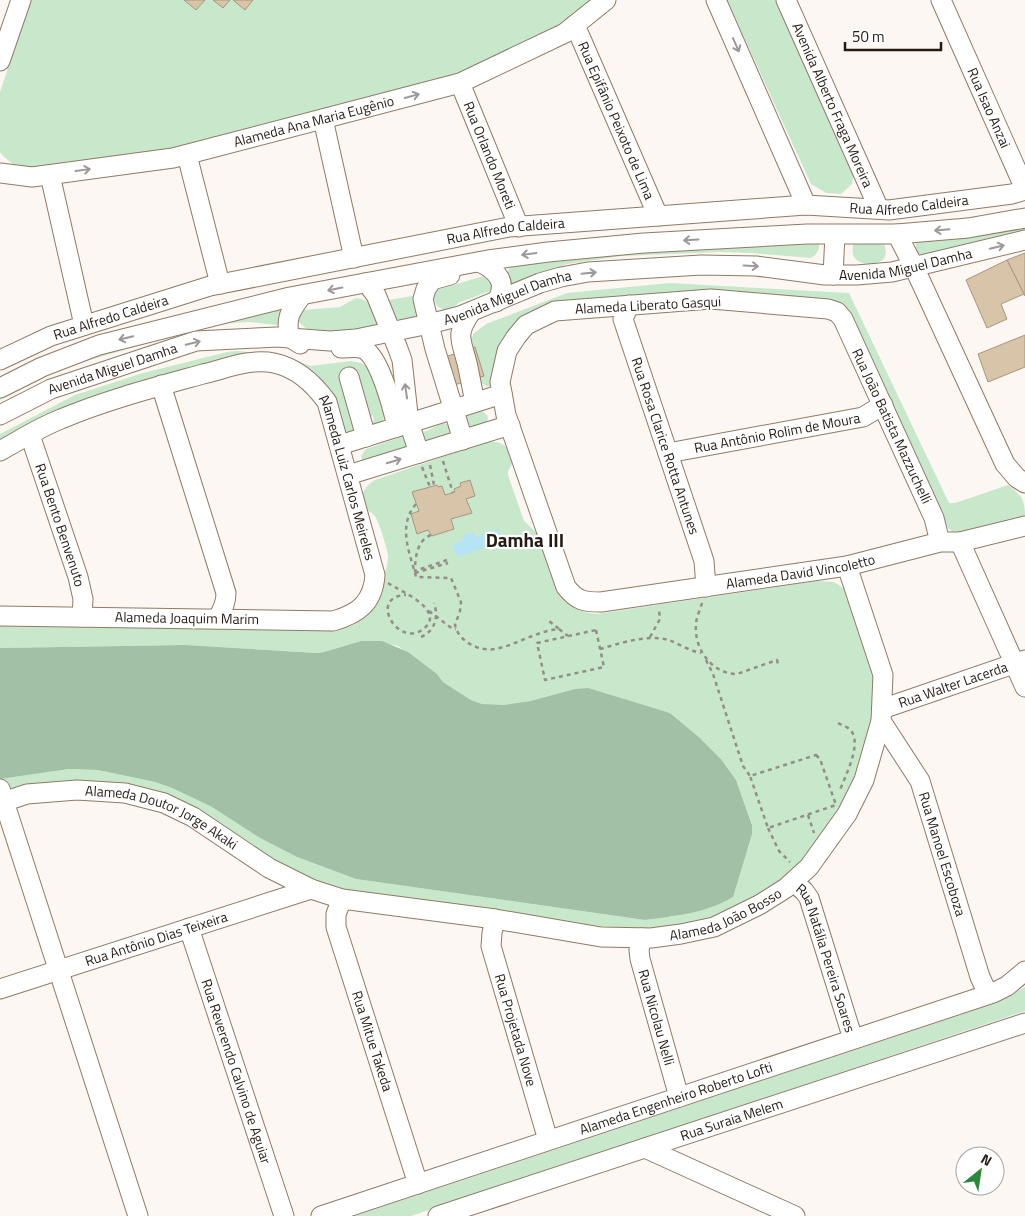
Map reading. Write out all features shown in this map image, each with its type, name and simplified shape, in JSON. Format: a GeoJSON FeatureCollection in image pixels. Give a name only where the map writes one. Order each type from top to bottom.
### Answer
{"type":"FeatureCollection","features":[{"type":"Feature","properties":{"kind":"street"},"geometry":{"type":"LineString","coordinates":[[0,61],[21,0]]}},
{"type":"Feature","properties":{"kind":"street","name":"Alameda Ana Maria Eugênio"},"geometry":{"type":"LineString","coordinates":[[0,173],[32,177],[174,158],[460,83],[565,33],[606,0]]}},
{"type":"Feature","properties":{"kind":"street"},"geometry":{"type":"LineString","coordinates":[[716,0],[806,205]]}},
{"type":"Feature","properties":{"kind":"street","name":"Avenida Alberto Fraga Moreira"},"geometry":{"type":"LineString","coordinates":[[786,0],[879,209]]}},
{"type":"Feature","properties":{"kind":"street","name":"Rua Isao Anzai"},"geometry":{"type":"LineString","coordinates":[[940,0],[1025,189]]}},
{"type":"Feature","properties":{"kind":"street","name":"Rua Epifânio Peixoto de Lima"},"geometry":{"type":"LineString","coordinates":[[575,25],[658,216]]}},
{"type":"Feature","properties":{"kind":"street","name":"Rua Orlando Moreti"},"geometry":{"type":"LineString","coordinates":[[460,83],[519,226]]}},
{"type":"Feature","properties":{"kind":"street"},"geometry":{"type":"LineString","coordinates":[[323,119],[354,258]]}},
{"type":"Feature","properties":{"kind":"street"},"geometry":{"type":"LineString","coordinates":[[187,155],[220,284]]}},
{"type":"Feature","properties":{"kind":"street"},"geometry":{"type":"LineString","coordinates":[[50,175],[84,325]]}},
{"type":"Feature","properties":{"kind":"street","name":"Rua Alfredo Caldeira"},"geometry":{"type":"LineString","coordinates":[[0,360],[51,336],[220,284],[519,226],[806,205],[889,210],[1003,195],[1025,189]]}},
{"type":"Feature","properties":{"kind":"street","name":"Avenida Miguel Damha"},"geometry":{"type":"LineString","coordinates":[[0,388],[42,367],[100,345],[302,295],[478,262],[548,252],[644,243],[806,234],[897,234],[968,228],[1025,218]]}},
{"type":"Feature","properties":{"kind":"street"},"geometry":{"type":"LineString","coordinates":[[897,234],[1005,464],[1017,478],[1025,482]]}},
{"type":"Feature","properties":{"kind":"street"},"geometry":{"type":"LineString","coordinates":[[834,275],[835,235]]}},
{"type":"Feature","properties":{"kind":"street","name":"Avenida Miguel Damha"},"geometry":{"type":"LineString","coordinates":[[0,415],[51,389],[196,341],[289,337],[330,341],[356,339],[460,316],[540,283],[588,272],[730,265],[857,276],[892,272],[1025,240]]}},
{"type":"Feature","properties":{"kind":"street"},"geometry":{"type":"LineString","coordinates":[[463,440],[429,324],[423,300],[424,294],[432,280],[467,269],[478,262],[488,266],[500,278],[502,289],[496,302]]}},
{"type":"Feature","properties":{"kind":"street"},"geometry":{"type":"LineString","coordinates":[[365,283],[376,295],[402,360],[403,425]]}},
{"type":"Feature","properties":{"kind":"street"},"geometry":{"type":"LineString","coordinates":[[302,295],[288,316],[289,337],[310,348],[362,348],[368,351],[374,357],[403,425],[421,453]]}},
{"type":"Feature","properties":{"kind":"street","name":"Alameda Liberato Gasqui"},"geometry":{"type":"LineString","coordinates":[[501,388],[507,351],[516,337],[526,325],[555,311],[710,299],[820,307],[837,312]]}},
{"type":"Feature","properties":{"kind":"street","name":"Rua Rosa Clarice Rotta Antunes"},"geometry":{"type":"LineString","coordinates":[[629,305],[623,319],[704,561],[706,586]]}},
{"type":"Feature","properties":{"kind":"street"},"geometry":{"type":"LineString","coordinates":[[471,312],[460,334],[475,402]]}},
{"type":"Feature","properties":{"kind":"street","name":"Rua João Batista Mazzuchelli"},"geometry":{"type":"LineString","coordinates":[[837,312],[843,319],[934,518],[940,542]]}},
{"type":"Feature","properties":{"kind":"street","name":"Alameda Luiz Carlos Meireles"},"geometry":{"type":"LineString","coordinates":[[0,451],[60,419],[161,385],[252,362],[274,363],[291,369],[307,378],[328,402],[375,575],[374,587],[367,601]]}},
{"type":"Feature","properties":{"kind":"street"},"geometry":{"type":"LineString","coordinates":[[349,377],[366,437]]}},
{"type":"Feature","properties":{"kind":"street"},"geometry":{"type":"LineString","coordinates":[[161,385],[226,593],[226,601],[217,619]]}},
{"type":"Feature","properties":{"kind":"street"},"geometry":{"type":"LineString","coordinates":[[340,445],[475,402],[501,388],[510,426],[348,475]]}},
{"type":"Feature","properties":{"kind":"street","name":"Rua Antônio Rolim de Moura"},"geometry":{"type":"LineString","coordinates":[[668,453],[863,417],[883,405]]}},
{"type":"Feature","properties":{"kind":"street","name":"Alameda David Vincoletto"},"geometry":{"type":"LineString","coordinates":[[510,426],[561,576],[573,597],[586,602],[601,602],[847,566],[940,542],[960,542],[1025,526]]}},
{"type":"Feature","properties":{"kind":"street","name":"Rua Bento Benvenuto"},"geometry":{"type":"LineString","coordinates":[[30,435],[78,577],[83,599],[82,617]]}},
{"type":"Feature","properties":{"kind":"street"},"geometry":{"type":"LineString","coordinates":[[960,542],[1020,661],[1025,687]]}},
{"type":"Feature","properties":{"kind":"street","name":"Alameda João Bosso"},"geometry":{"type":"LineString","coordinates":[[311,889],[342,899],[495,919],[601,937],[642,938],[681,934],[714,926],[759,905],[809,867],[847,814],[864,780],[882,715],[883,675],[847,566]]}},
{"type":"Feature","properties":{"kind":"street","name":"Alameda Joaquim Marim"},"geometry":{"type":"LineString","coordinates":[[0,616],[333,620],[348,617],[367,601]]}},
{"type":"Feature","properties":{"kind":"street","name":"Rua Walter Lacerda"},"geometry":{"type":"LineString","coordinates":[[882,715],[1020,661]]}},
{"type":"Feature","properties":{"kind":"street","name":"Rua Manoel Escoboza"},"geometry":{"type":"LineString","coordinates":[[882,715],[920,781],[980,977],[988,994]]}},
{"type":"Feature","properties":{"kind":"street","name":"Alameda Doutor Jorge Akaki"},"geometry":{"type":"LineString","coordinates":[[1,798],[77,790],[125,793],[164,803],[193,817],[269,868],[311,889]]}},
{"type":"Feature","properties":{"kind":"street"},"geometry":{"type":"LineString","coordinates":[[1,798],[138,1216]]}},
{"type":"Feature","properties":{"kind":"street","name":"Rua Natália Pereira Soares"},"geometry":{"type":"LineString","coordinates":[[797,878],[809,898],[853,1039]]}},
{"type":"Feature","properties":{"kind":"street","name":"Rua Antônio Dias Teixeira"},"geometry":{"type":"LineString","coordinates":[[0,989],[311,889]]}},
{"type":"Feature","properties":{"kind":"street","name":"Rua Mitue Takeda"},"geometry":{"type":"LineString","coordinates":[[342,899],[336,914],[336,928],[418,1184]]}},
{"type":"Feature","properties":{"kind":"street","name":"Rua Projetada Nove"},"geometry":{"type":"LineString","coordinates":[[495,919],[491,946],[548,1140]]}},
{"type":"Feature","properties":{"kind":"street","name":"Rua Reverendo Calvino de Aguiar"},"geometry":{"type":"LineString","coordinates":[[189,928],[284,1216]]}},
{"type":"Feature","properties":{"kind":"street","name":"Rua Nicolau Nelli"},"geometry":{"type":"LineString","coordinates":[[642,938],[639,950],[640,959],[679,1097]]}},
{"type":"Feature","properties":{"kind":"street","name":"Alameda Engenheiro Roberto Lofti"},"geometry":{"type":"LineString","coordinates":[[321,1216],[988,994],[1007,986],[1025,971]]}},
{"type":"Feature","properties":{"kind":"street","name":"Rua Suraia Melem"},"geometry":{"type":"LineString","coordinates":[[438,1216],[1025,1023]]}},
{"type":"Feature","properties":{"kind":"street"},"geometry":{"type":"LineString","coordinates":[[645,1148],[795,1216]]}},
{"type":"Feature","properties":{"kind":"path"},"geometry":{"type":"LineString","coordinates":[[421,453],[430,470],[434,486]]}},
{"type":"Feature","properties":{"kind":"path"},"geometry":{"type":"LineString","coordinates":[[421,453],[430,487]]}},
{"type":"Feature","properties":{"kind":"path"},"geometry":{"type":"LineString","coordinates":[[416,504],[411,511],[405,534],[416,577],[451,578],[461,602],[455,625],[456,630]]}},
{"type":"Feature","properties":{"kind":"path"},"geometry":{"type":"LineString","coordinates":[[415,572],[416,552],[427,536],[432,535]]}},
{"type":"Feature","properties":{"kind":"path"},"geometry":{"type":"LineString","coordinates":[[415,572],[448,562]]}},
{"type":"Feature","properties":{"kind":"path"},"geometry":{"type":"LineString","coordinates":[[706,586],[696,627],[701,653],[706,659],[717,668],[732,674],[777,660],[778,664]]}},
{"type":"Feature","properties":{"kind":"path"},"geometry":{"type":"LineString","coordinates":[[650,637],[660,619],[660,613],[653,594]]}},
{"type":"Feature","properties":{"kind":"path"},"geometry":{"type":"LineString","coordinates":[[428,610],[430,619],[426,625],[422,630],[411,633],[400,630],[392,623],[387,609],[389,603],[394,598],[406,595],[418,600],[428,610],[436,618],[456,630],[465,642],[478,647],[493,649],[558,629]]}},
{"type":"Feature","properties":{"kind":"path"},"geometry":{"type":"LineString","coordinates":[[421,637],[430,631],[435,623],[436,610],[434,604]]}},
{"type":"Feature","properties":{"kind":"path"},"geometry":{"type":"LineString","coordinates":[[549,621],[568,636]]}},
{"type":"Feature","properties":{"kind":"path"},"geometry":{"type":"LineString","coordinates":[[596,630],[600,649],[604,668],[545,680],[536,643],[596,630]]}},
{"type":"Feature","properties":{"kind":"path"},"geometry":{"type":"LineString","coordinates":[[600,649],[650,637],[666,639],[701,653]]}},
{"type":"Feature","properties":{"kind":"path"},"geometry":{"type":"LineString","coordinates":[[706,659],[714,674],[743,766],[750,776],[768,828],[779,851],[797,878]]}},
{"type":"Feature","properties":{"kind":"path"},"geometry":{"type":"LineString","coordinates":[[768,828],[836,805],[837,797],[852,758],[854,746],[854,737],[851,730],[838,723]]}},
{"type":"Feature","properties":{"kind":"path"},"geometry":{"type":"LineString","coordinates":[[750,776],[818,755],[837,797]]}},
{"type":"Feature","properties":{"kind":"green space"},"geometry":{"type":"Polygon","coordinates":[[[31,0],[593,0],[556,30],[436,82],[173,151],[49,170],[19,169],[0,152],[0,92],[31,0]]]}},
{"type":"Feature","properties":{"kind":"green space"},"geometry":{"type":"Polygon","coordinates":[[[727,0],[779,0],[854,170],[852,184],[841,194],[826,193],[811,184],[727,0]]]}},
{"type":"Feature","properties":{"kind":"green space"},"geometry":{"type":"Polygon","coordinates":[[[1025,221],[1025,233],[922,257],[916,250],[916,243],[920,237],[1025,221]]]}},
{"type":"Feature","properties":{"kind":"green space"},"geometry":{"type":"Polygon","coordinates":[[[819,241],[818,251],[811,258],[720,252],[622,256],[567,264],[516,284],[511,284],[508,276],[509,269],[522,260],[819,241]]]}},
{"type":"Feature","properties":{"kind":"green space"},"geometry":{"type":"Polygon","coordinates":[[[854,242],[883,242],[886,251],[885,257],[882,261],[870,264],[858,261],[854,257],[854,242]]]}},
{"type":"Feature","properties":{"kind":"green space"},"geometry":{"type":"Polygon","coordinates":[[[484,276],[492,281],[490,291],[458,303],[447,312],[437,306],[433,297],[439,289],[484,276]]]}},
{"type":"Feature","properties":{"kind":"green space"},"geometry":{"type":"Polygon","coordinates":[[[670,283],[849,293],[949,503],[955,503],[1008,485],[1022,498],[1025,518],[967,534],[954,533],[948,528],[831,305],[544,310],[492,384],[488,387],[481,383],[469,338],[486,324],[567,293],[670,283]]]}},
{"type":"Feature","properties":{"kind":"green space"},"geometry":{"type":"Polygon","coordinates":[[[412,296],[418,299],[418,318],[400,320],[394,316],[389,307],[389,300],[412,296]]]}},
{"type":"Feature","properties":{"kind":"green space"},"geometry":{"type":"Polygon","coordinates":[[[356,298],[366,301],[372,306],[380,323],[355,330],[314,331],[307,329],[298,321],[300,313],[304,310],[340,307],[356,298]]]}},
{"type":"Feature","properties":{"kind":"green space"},"geometry":{"type":"Polygon","coordinates":[[[286,304],[280,324],[231,323],[185,332],[63,368],[0,400],[0,392],[58,363],[286,304]]]}},
{"type":"Feature","properties":{"kind":"green space"},"geometry":{"type":"Polygon","coordinates":[[[237,351],[280,355],[311,366],[351,361],[361,363],[371,370],[385,416],[381,424],[376,428],[370,425],[374,420],[373,415],[367,422],[357,424],[350,420],[357,430],[345,437],[336,410],[271,359],[0,446],[0,434],[75,395],[143,373],[237,351]]]}},
{"type":"Feature","properties":{"kind":"green space"},"geometry":{"type":"Polygon","coordinates":[[[481,410],[487,415],[486,424],[472,431],[462,421],[467,415],[481,410]]]}},
{"type":"Feature","properties":{"kind":"green space"},"geometry":{"type":"Polygon","coordinates":[[[443,423],[450,426],[451,434],[425,445],[421,436],[422,433],[443,423]]]}},
{"type":"Feature","properties":{"kind":"green space"},"geometry":{"type":"Polygon","coordinates":[[[401,437],[405,438],[409,449],[363,462],[361,456],[366,449],[401,437]]]}},
{"type":"Feature","properties":{"kind":"green space"},"geometry":{"type":"Polygon","coordinates":[[[486,442],[501,443],[507,448],[513,462],[508,475],[524,521],[538,534],[559,593],[565,602],[585,612],[596,614],[817,581],[834,582],[846,590],[873,673],[873,720],[858,779],[814,852],[774,888],[737,910],[683,929],[610,932],[362,896],[305,878],[158,797],[0,797],[0,779],[69,769],[98,770],[155,782],[172,788],[212,807],[260,838],[297,857],[356,879],[645,920],[682,915],[725,902],[752,834],[752,824],[736,780],[721,759],[700,738],[670,713],[575,689],[530,701],[497,706],[482,704],[471,700],[443,682],[437,674],[398,646],[382,641],[361,641],[317,653],[186,645],[0,648],[0,626],[335,631],[350,626],[360,621],[371,611],[382,584],[388,560],[378,522],[362,502],[362,495],[366,487],[375,480],[486,442]]]}},
{"type":"Feature","properties":{"kind":"green space"},"geometry":{"type":"Polygon","coordinates":[[[361,641],[382,641],[408,652],[437,674],[443,682],[471,700],[482,704],[503,705],[530,701],[575,689],[588,688],[670,713],[700,738],[721,759],[736,780],[752,825],[752,834],[733,897],[702,910],[645,920],[356,879],[297,857],[260,838],[212,807],[155,782],[98,770],[69,769],[0,779],[0,648],[186,645],[317,653],[361,641]]]}},
{"type":"Feature","properties":{"kind":"green space"},"geometry":{"type":"Polygon","coordinates":[[[1025,987],[1025,1011],[411,1216],[355,1216],[999,1002],[1025,987]]]}},
{"type":"Feature","properties":{"kind":"water"},"geometry":{"type":"Polygon","coordinates":[[[498,529],[503,542],[457,557],[452,544],[464,540],[462,535],[473,532],[475,537],[498,529]]]}},
{"type":"Feature","properties":{"kind":"building"},"geometry":{"type":"Polygon","coordinates":[[[184,0],[205,0],[196,10],[184,0]]]}},
{"type":"Feature","properties":{"kind":"building"},"geometry":{"type":"Polygon","coordinates":[[[213,0],[230,0],[223,8],[213,0]]]}},
{"type":"Feature","properties":{"kind":"building"},"geometry":{"type":"Polygon","coordinates":[[[233,0],[253,0],[245,10],[233,0]]]}},
{"type":"Feature","properties":{"kind":"building"},"geometry":{"type":"Polygon","coordinates":[[[1025,253],[1025,296],[1007,260],[1025,253]]]}},
{"type":"Feature","properties":{"kind":"building"},"geometry":{"type":"Polygon","coordinates":[[[1007,260],[1024,294],[1001,304],[1007,319],[987,328],[966,280],[1007,260]]]}},
{"type":"Feature","properties":{"kind":"building"},"geometry":{"type":"Polygon","coordinates":[[[1025,335],[1025,367],[988,382],[978,354],[1025,335]]]}},
{"type":"Feature","properties":{"kind":"building"},"geometry":{"type":"Polygon","coordinates":[[[475,347],[484,376],[441,389],[433,361],[475,347]]]}},
{"type":"Feature","properties":{"kind":"building"},"geometry":{"type":"Polygon","coordinates":[[[470,480],[475,496],[466,499],[472,513],[451,519],[454,529],[432,536],[428,530],[417,534],[411,514],[419,511],[412,492],[437,485],[438,487],[442,486],[445,495],[455,492],[454,489],[461,486],[460,483],[470,480]]]}},
{"type":"Feature","properties":{"kind":"district","name":"Damha III"},"geometry":{"type":"Point","coordinates":[525,540]}}]}
